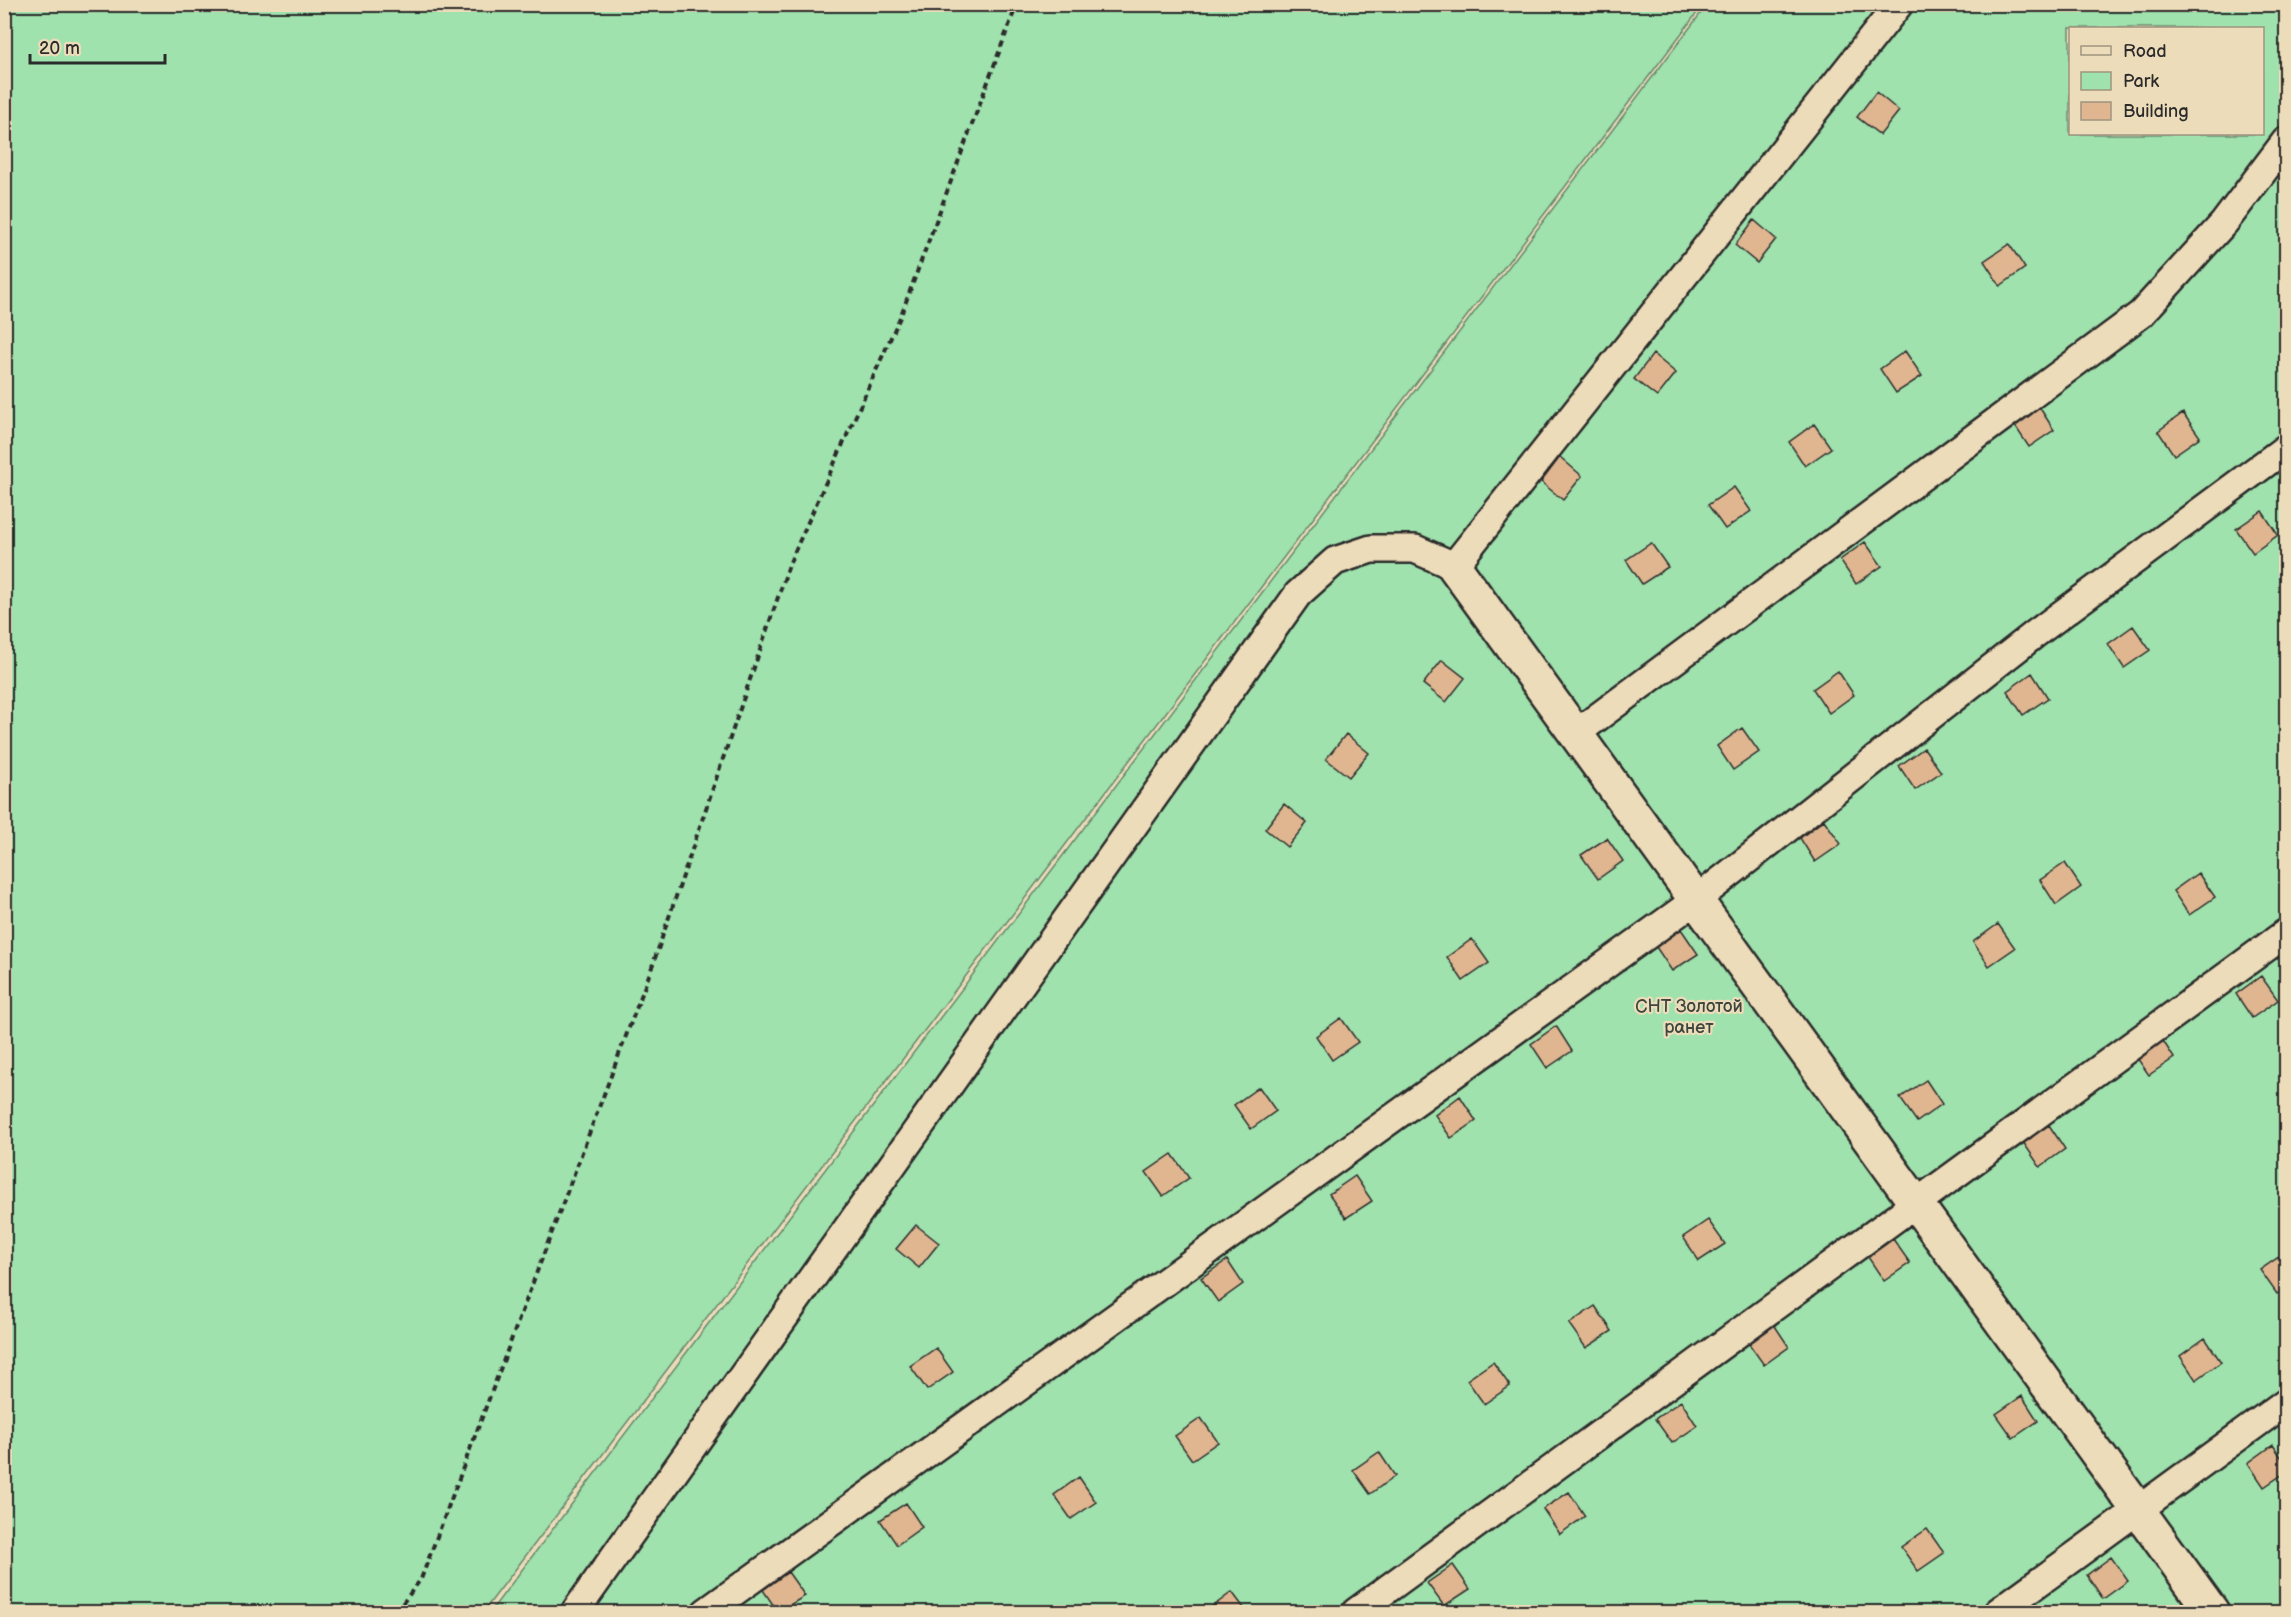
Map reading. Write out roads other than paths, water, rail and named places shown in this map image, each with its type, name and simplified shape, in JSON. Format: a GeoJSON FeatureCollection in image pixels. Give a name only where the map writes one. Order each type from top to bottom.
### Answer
{"type":"FeatureCollection","features":[{"type":"Feature","properties":{"kind":"street"},"geometry":{"type":"LineString","coordinates":[[1454,566],[2212,1612]]}},
{"type":"Feature","properties":{"kind":"lane"},"geometry":{"type":"LineString","coordinates":[[575,1612],[1298,594],[1335,561],[1371,549],[1415,549],[1454,566],[1899,4]]}},
{"type":"Feature","properties":{"kind":"lane"},"geometry":{"type":"LineString","coordinates":[[1575,734],[2141,314],[2224,223],[2286,141]]}},
{"type":"Feature","properties":{"kind":"lane"},"geometry":{"type":"LineString","coordinates":[[706,1612],[1696,900],[2035,634],[2286,448]]}},
{"type":"Feature","properties":{"kind":"lane"},"geometry":{"type":"LineString","coordinates":[[1356,1612],[2286,933]]}},
{"type":"Feature","properties":{"kind":"lane"},"geometry":{"type":"LineString","coordinates":[[1998,1612],[2286,1402]]}},
{"type":"Feature","properties":{"kind":"park label","name":"СНТ Золотой ранет"},"geometry":{"type":"Point","coordinates":[1689,1016]}}]}
